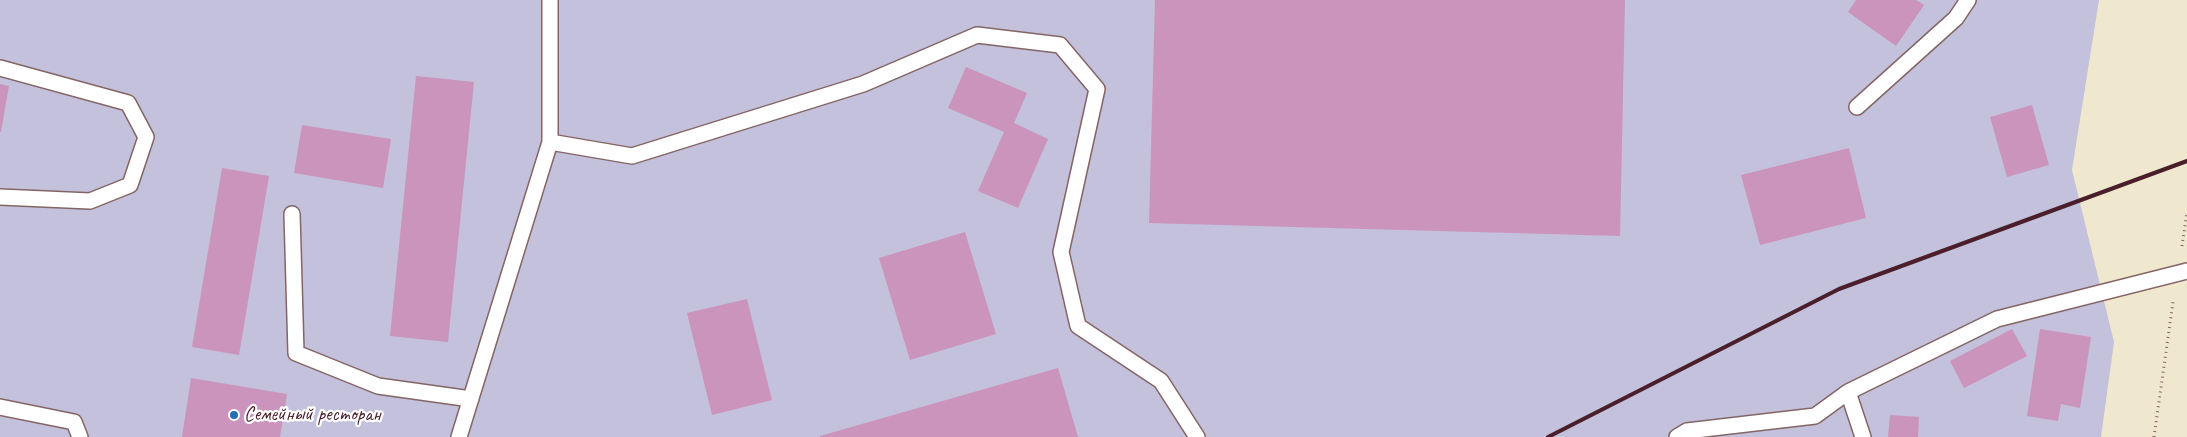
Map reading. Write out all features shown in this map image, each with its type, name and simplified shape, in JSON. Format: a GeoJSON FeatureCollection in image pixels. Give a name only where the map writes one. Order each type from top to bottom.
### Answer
{"type":"FeatureCollection","features":[{"type":"Feature","properties":{"kind":"lane"},"geometry":{"type":"LineString","coordinates":[[460,437],[550,142],[550,0]]}},
{"type":"Feature","properties":{"kind":"lane"},"geometry":{"type":"LineString","coordinates":[[1857,107],[1956,18],[1968,0]]}},
{"type":"Feature","properties":{"kind":"lane"},"geometry":{"type":"LineString","coordinates":[[550,142],[632,156],[863,84],[977,35],[1060,45],[1097,89],[1061,252],[1078,326],[1161,380],[1197,437]]}},
{"type":"Feature","properties":{"kind":"lane"},"geometry":{"type":"LineString","coordinates":[[0,68],[128,103],[146,138],[130,185],[90,201],[0,197]]}},
{"type":"Feature","properties":{"kind":"lane"},"geometry":{"type":"LineString","coordinates":[[292,214],[296,352],[378,386],[471,399]]}},
{"type":"Feature","properties":{"kind":"lane"},"geometry":{"type":"LineString","coordinates":[[1677,437],[1687,431],[1815,416],[1848,392],[1997,319],[2182,273]]}},
{"type":"Feature","properties":{"kind":"lane"},"geometry":{"type":"LineString","coordinates":[[1848,392],[1864,437]]}},
{"type":"Feature","properties":{"kind":"lane"},"geometry":{"type":"LineString","coordinates":[[0,407],[74,422],[80,437]]}},
{"type":"Feature","properties":{"kind":"path"},"geometry":{"type":"LineString","coordinates":[[2154,437],[2182,273],[2187,212]]}},
{"type":"Feature","properties":{"kind":"shaded area"},"geometry":{"type":"Polygon","coordinates":[[[0,0],[2099,0],[2072,170],[2114,342],[2101,437],[0,437],[0,0]]]}},
{"type":"Feature","properties":{"kind":"building"},"geometry":{"type":"Polygon","coordinates":[[[1155,0],[1625,0],[1620,236],[1149,223],[1155,0]]]}},
{"type":"Feature","properties":{"kind":"building"},"geometry":{"type":"Polygon","coordinates":[[[1856,0],[1916,0],[1924,5],[1896,46],[1848,12],[1856,0]]]}},
{"type":"Feature","properties":{"kind":"building"},"geometry":{"type":"Polygon","coordinates":[[[966,67],[1027,93],[1014,123],[1048,139],[1018,208],[978,191],[1004,132],[948,108],[966,67]]]}},
{"type":"Feature","properties":{"kind":"building"},"geometry":{"type":"Polygon","coordinates":[[[416,76],[474,82],[448,342],[390,336],[416,76]]]}},
{"type":"Feature","properties":{"kind":"building"},"geometry":{"type":"Polygon","coordinates":[[[0,84],[9,86],[1,132],[0,132],[0,84]]]}},
{"type":"Feature","properties":{"kind":"building"},"geometry":{"type":"Polygon","coordinates":[[[2032,105],[2049,165],[2007,177],[1990,117],[2032,105]]]}},
{"type":"Feature","properties":{"kind":"building"},"geometry":{"type":"Polygon","coordinates":[[[302,125],[391,139],[383,188],[294,173],[302,125]]]}},
{"type":"Feature","properties":{"kind":"building"},"geometry":{"type":"Polygon","coordinates":[[[1849,148],[1866,218],[1760,245],[1741,175],[1849,148]]]}},
{"type":"Feature","properties":{"kind":"building"},"geometry":{"type":"Polygon","coordinates":[[[222,168],[269,176],[239,355],[192,347],[222,168]]]}},
{"type":"Feature","properties":{"kind":"building"},"geometry":{"type":"Polygon","coordinates":[[[965,232],[996,334],[910,360],[879,258],[965,232]]]}},
{"type":"Feature","properties":{"kind":"building"},"geometry":{"type":"Polygon","coordinates":[[[747,299],[772,400],[712,415],[687,313],[747,299]]]}},
{"type":"Feature","properties":{"kind":"building"},"geometry":{"type":"Polygon","coordinates":[[[2012,329],[2027,356],[1964,388],[1950,361],[2012,329]]]}},
{"type":"Feature","properties":{"kind":"building"},"geometry":{"type":"Polygon","coordinates":[[[2040,329],[2091,337],[2080,408],[2061,404],[2058,421],[2027,416],[2040,329]]]}},
{"type":"Feature","properties":{"kind":"building"},"geometry":{"type":"Polygon","coordinates":[[[1058,368],[1078,437],[820,437],[820,436],[1058,368]]]}},
{"type":"Feature","properties":{"kind":"building","name":"Семейный ресторан"},"geometry":{"type":"Polygon","coordinates":[[[191,378],[287,394],[280,437],[182,437],[191,378]]]}},
{"type":"Feature","properties":{"kind":"building"},"geometry":{"type":"Polygon","coordinates":[[[1890,415],[1919,417],[1918,437],[1888,437],[1890,415]]]}},
{"type":"Feature","properties":{"kind":"railway"},"geometry":{"type":"LineString","coordinates":[[1548,437],[1839,289],[2187,161]]}},
{"type":"Feature","properties":{"kind":"place","name":"Семейный ресторан"},"geometry":{"type":"Point","coordinates":[234,415]}}]}
